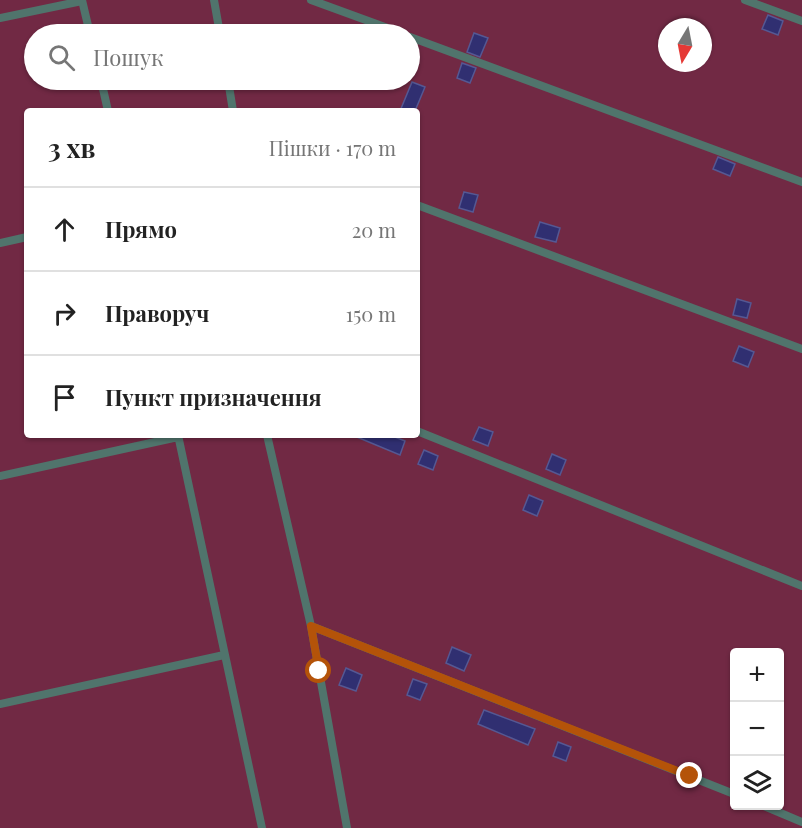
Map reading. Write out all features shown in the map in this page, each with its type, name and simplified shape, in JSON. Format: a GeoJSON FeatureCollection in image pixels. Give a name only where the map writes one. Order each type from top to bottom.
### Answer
{"type":"FeatureCollection","features":[{"type":"Feature","properties":{"kind":"lane"},"geometry":{"type":"LineString","coordinates":[[214,0],[218,24]]}},
{"type":"Feature","properties":{"kind":"lane"},"geometry":{"type":"LineString","coordinates":[[311,0],[377,24]]}},
{"type":"Feature","properties":{"kind":"lane"},"geometry":{"type":"LineString","coordinates":[[745,0],[802,21]]}},
{"type":"Feature","properties":{"kind":"lane"},"geometry":{"type":"LineString","coordinates":[[0,18],[82,1],[88,24]]}},
{"type":"Feature","properties":{"kind":"lane"},"geometry":{"type":"LineString","coordinates":[[420,41],[802,182]]}},
{"type":"Feature","properties":{"kind":"lane"},"geometry":{"type":"LineString","coordinates":[[103,90],[107,108]]}},
{"type":"Feature","properties":{"kind":"lane"},"geometry":{"type":"LineString","coordinates":[[230,90],[233,108]]}},
{"type":"Feature","properties":{"kind":"lane"},"geometry":{"type":"LineString","coordinates":[[420,206],[802,349]]}},
{"type":"Feature","properties":{"kind":"lane"},"geometry":{"type":"LineString","coordinates":[[0,243],[24,238]]}},
{"type":"Feature","properties":{"kind":"lane"},"geometry":{"type":"LineString","coordinates":[[420,432],[802,586]]}},
{"type":"Feature","properties":{"kind":"lane"},"geometry":{"type":"LineString","coordinates":[[0,476],[169,438]]}},
{"type":"Feature","properties":{"kind":"lane"},"geometry":{"type":"LineString","coordinates":[[178,438],[262,828]]}},
{"type":"Feature","properties":{"kind":"lane"},"geometry":{"type":"LineString","coordinates":[[268,438],[311,626],[346,828]]}},
{"type":"Feature","properties":{"kind":"lane"},"geometry":{"type":"LineString","coordinates":[[311,626],[730,792]]}},
{"type":"Feature","properties":{"kind":"lane"},"geometry":{"type":"LineString","coordinates":[[0,704],[224,655]]}},
{"type":"Feature","properties":{"kind":"lane"},"geometry":{"type":"LineString","coordinates":[[774,810],[802,822]]}},
{"type":"Feature","properties":{"kind":"shaded area"},"geometry":{"type":"Polygon","coordinates":[[[0,0],[802,0],[802,828],[0,828],[0,0]]]}},
{"type":"Feature","properties":{"kind":"building"},"geometry":{"type":"Polygon","coordinates":[[[768,15],[783,21],[778,35],[762,29],[768,15]]]}},
{"type":"Feature","properties":{"kind":"building"},"geometry":{"type":"Polygon","coordinates":[[[474,33],[488,38],[480,57],[467,52],[474,33]]]}},
{"type":"Feature","properties":{"kind":"building"},"geometry":{"type":"Polygon","coordinates":[[[462,63],[476,68],[470,83],[457,78],[462,63]]]}},
{"type":"Feature","properties":{"kind":"building"},"geometry":{"type":"Polygon","coordinates":[[[420,85],[425,87],[416,108],[401,108],[409,90],[420,90],[420,85]]]}},
{"type":"Feature","properties":{"kind":"building"},"geometry":{"type":"Polygon","coordinates":[[[718,157],[735,164],[730,176],[713,169],[718,157]]]}},
{"type":"Feature","properties":{"kind":"building"},"geometry":{"type":"Polygon","coordinates":[[[464,192],[478,195],[473,212],[459,208],[464,192]]]}},
{"type":"Feature","properties":{"kind":"building"},"geometry":{"type":"Polygon","coordinates":[[[540,222],[560,228],[556,242],[535,237],[540,222]]]}},
{"type":"Feature","properties":{"kind":"building"},"geometry":{"type":"Polygon","coordinates":[[[737,299],[751,303],[747,318],[733,315],[737,299]]]}},
{"type":"Feature","properties":{"kind":"building"},"geometry":{"type":"Polygon","coordinates":[[[739,346],[754,352],[748,367],[733,361],[739,346]]]}},
{"type":"Feature","properties":{"kind":"building"},"geometry":{"type":"Polygon","coordinates":[[[479,427],[493,432],[488,446],[473,440],[479,427]]]}},
{"type":"Feature","properties":{"kind":"building"},"geometry":{"type":"Polygon","coordinates":[[[359,438],[398,438],[405,441],[400,455],[359,438]]]}},
{"type":"Feature","properties":{"kind":"building"},"geometry":{"type":"Polygon","coordinates":[[[424,450],[438,456],[433,470],[418,464],[424,450]]]}},
{"type":"Feature","properties":{"kind":"building"},"geometry":{"type":"Polygon","coordinates":[[[552,454],[566,460],[560,475],[546,469],[552,454]]]}},
{"type":"Feature","properties":{"kind":"building"},"geometry":{"type":"Polygon","coordinates":[[[529,495],[543,501],[537,516],[523,510],[529,495]]]}},
{"type":"Feature","properties":{"kind":"building"},"geometry":{"type":"Polygon","coordinates":[[[452,647],[471,655],[464,671],[446,663],[452,647]]]}},
{"type":"Feature","properties":{"kind":"building"},"geometry":{"type":"Polygon","coordinates":[[[346,668],[362,675],[356,691],[339,685],[346,668]]]}},
{"type":"Feature","properties":{"kind":"building"},"geometry":{"type":"Polygon","coordinates":[[[413,679],[427,684],[420,700],[407,695],[413,679]]]}},
{"type":"Feature","properties":{"kind":"building"},"geometry":{"type":"Polygon","coordinates":[[[484,710],[535,729],[528,745],[478,724],[484,710]]]}},
{"type":"Feature","properties":{"kind":"building"},"geometry":{"type":"Polygon","coordinates":[[[558,742],[571,747],[566,761],[553,756],[558,742]]]}},
{"type":"Feature","properties":{"kind":"route"},"geometry":{"type":"LineString","coordinates":[[319,671],[311,626],[690,776]]}}]}
